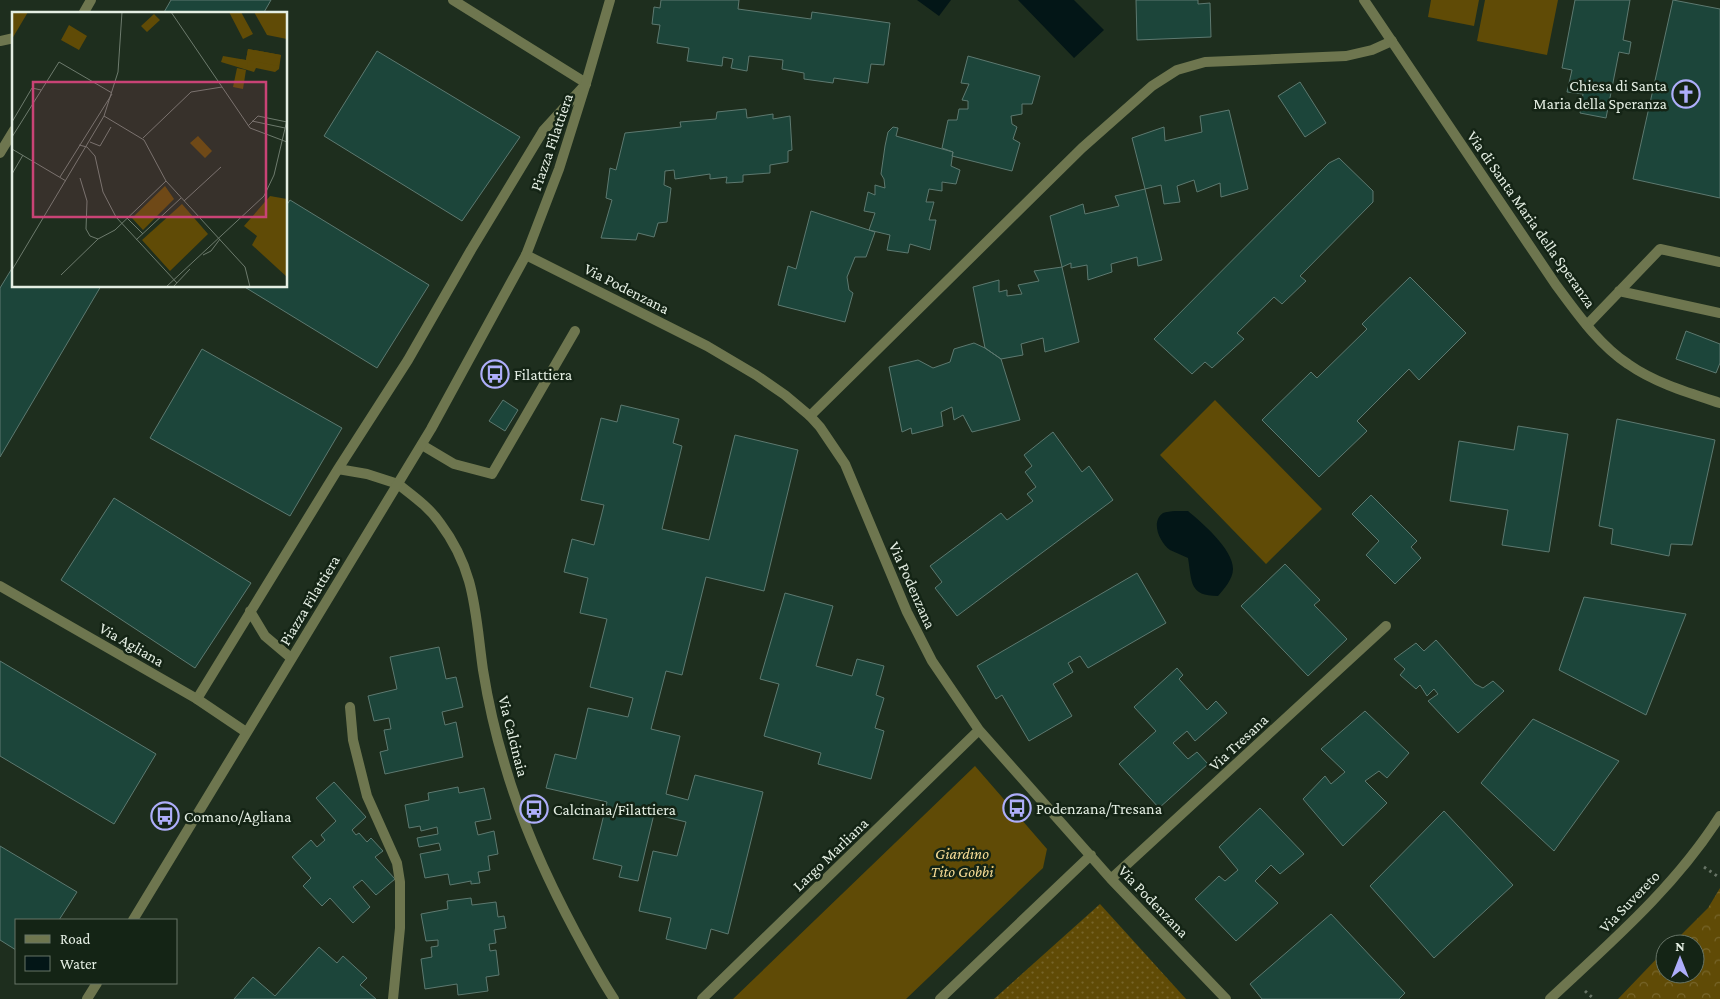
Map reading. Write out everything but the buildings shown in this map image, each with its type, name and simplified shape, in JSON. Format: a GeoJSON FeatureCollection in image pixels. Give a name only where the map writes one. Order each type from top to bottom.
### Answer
{"type":"FeatureCollection","features":[{"type":"Feature","properties":{"kind":"street"},"geometry":{"type":"LineString","coordinates":[[84,12],[91,0]]}},
{"type":"Feature","properties":{"kind":"street"},"geometry":{"type":"LineString","coordinates":[[453,0],[586,83],[610,0]]}},
{"type":"Feature","properties":{"kind":"street","name":"Via di Santa Maria della Speranza"},"geometry":{"type":"LineString","coordinates":[[1364,0],[1556,284],[1587,325],[1617,356],[1638,371],[1663,383],[1720,403]]}},
{"type":"Feature","properties":{"kind":"street"},"geometry":{"type":"LineString","coordinates":[[810,416],[1082,148],[1148,90],[1167,76],[1186,67],[1205,62],[1346,56],[1372,50],[1392,41]]}},
{"type":"Feature","properties":{"kind":"street","name":"Piazza Filattiera"},"geometry":{"type":"LineString","coordinates":[[134,919],[422,445],[526,255],[552,186],[586,83]]}},
{"type":"Feature","properties":{"kind":"street","name":"Piazza Filattiera"},"geometry":{"type":"LineString","coordinates":[[197,699],[338,469],[408,360],[471,250],[543,131],[586,83]]}},
{"type":"Feature","properties":{"kind":"street"},"geometry":{"type":"LineString","coordinates":[[0,153],[12,133]]}},
{"type":"Feature","properties":{"kind":"street"},"geometry":{"type":"LineString","coordinates":[[1587,325],[1660,249],[1720,262]]}},
{"type":"Feature","properties":{"kind":"street","name":"Via Podenzana"},"geometry":{"type":"LineString","coordinates":[[526,255],[707,346],[762,379],[810,416],[825,434],[845,464],[907,612],[932,660],[978,730],[1112,879],[1226,999]]}},
{"type":"Feature","properties":{"kind":"street"},"geometry":{"type":"LineString","coordinates":[[1619,291],[1720,313]]}},
{"type":"Feature","properties":{"kind":"street"},"geometry":{"type":"LineString","coordinates":[[422,445],[454,464],[492,474],[575,330]]}},
{"type":"Feature","properties":{"kind":"street"},"geometry":{"type":"LineString","coordinates":[[338,469],[367,474],[398,484]]}},
{"type":"Feature","properties":{"kind":"street","name":"Via Calcinaia"},"geometry":{"type":"LineString","coordinates":[[398,484],[430,510],[440,522],[463,562],[473,593],[483,669],[493,722],[514,793],[532,843],[557,897],[614,999]]}},
{"type":"Feature","properties":{"kind":"street","name":"Via Agliana"},"geometry":{"type":"LineString","coordinates":[[0,586],[197,699],[246,732]]}},
{"type":"Feature","properties":{"kind":"street"},"geometry":{"type":"LineString","coordinates":[[250,611],[265,636],[291,658]]}},
{"type":"Feature","properties":{"kind":"street","name":"Via Tresana"},"geometry":{"type":"LineString","coordinates":[[1112,879],[1386,626]]}},
{"type":"Feature","properties":{"kind":"street"},"geometry":{"type":"LineString","coordinates":[[350,708],[353,740],[367,796],[397,864],[400,882],[400,928],[393,999]]}},
{"type":"Feature","properties":{"kind":"street","name":"Largo Marliana"},"geometry":{"type":"LineString","coordinates":[[702,999],[978,730]]}},
{"type":"Feature","properties":{"kind":"street","name":"Via Suvereto"},"geometry":{"type":"LineString","coordinates":[[1550,999],[1654,900],[1704,840],[1720,816]]}},
{"type":"Feature","properties":{"kind":"street"},"geometry":{"type":"LineString","coordinates":[[940,999],[1091,855]]}},
{"type":"Feature","properties":{"kind":"street"},"geometry":{"type":"LineString","coordinates":[[87,999],[95,984]]}},
{"type":"Feature","properties":{"kind":"green space"},"geometry":{"type":"Polygon","coordinates":[[[1431,0],[1479,0],[1474,26],[1428,17],[1431,0]]]}},
{"type":"Feature","properties":{"kind":"green space"},"geometry":{"type":"Polygon","coordinates":[[[1485,0],[1558,0],[1547,55],[1477,41],[1485,0]]]}},
{"type":"Feature","properties":{"kind":"green space"},"geometry":{"type":"Polygon","coordinates":[[[1215,400],[1322,509],[1266,564],[1160,455],[1215,400]]]}},
{"type":"Feature","properties":{"kind":"green space","name":"Giardino Tito Gobbi"},"geometry":{"type":"Polygon","coordinates":[[[975,766],[1047,849],[1043,868],[906,999],[733,999],[975,766]]]}},
{"type":"Feature","properties":{"kind":"green space"},"geometry":{"type":"Polygon","coordinates":[[[1720,888],[1720,999],[1618,999],[1655,960],[1655,984],[1705,984],[1705,934],[1682,934],[1708,908],[1720,888]]]}},
{"type":"Feature","properties":{"kind":"green space"},"geometry":{"type":"Polygon","coordinates":[[[1100,904],[1186,999],[994,999],[1100,904]]]}},
{"type":"Feature","properties":{"kind":"water"},"geometry":{"type":"Polygon","coordinates":[[[917,0],[951,0],[939,16],[917,0]]]}},
{"type":"Feature","properties":{"kind":"water"},"geometry":{"type":"Polygon","coordinates":[[[1018,0],[1074,0],[1104,30],[1074,58],[1018,0]]]}},
{"type":"Feature","properties":{"kind":"water"},"geometry":{"type":"Polygon","coordinates":[[[1188,511],[1216,537],[1228,553],[1232,561],[1233,573],[1228,584],[1218,596],[1202,593],[1197,590],[1192,581],[1188,558],[1170,550],[1160,538],[1157,527],[1159,517],[1163,513],[1188,511]]]}},
{"type":"Feature","properties":{"kind":"place","name":"Chiesa di Santa Maria della Speranza"},"geometry":{"type":"Point","coordinates":[1686,94]}},
{"type":"Feature","properties":{"kind":"place","name":"Filattiera"},"geometry":{"type":"Point","coordinates":[495,374]}},
{"type":"Feature","properties":{"kind":"place","name":"Podenzana/Tresana"},"geometry":{"type":"Point","coordinates":[1017,808]}},
{"type":"Feature","properties":{"kind":"place","name":"Calcinaia/Filattiera"},"geometry":{"type":"Point","coordinates":[534,809]}},
{"type":"Feature","properties":{"kind":"place","name":"Comano/Agliana"},"geometry":{"type":"Point","coordinates":[165,816]}}]}
